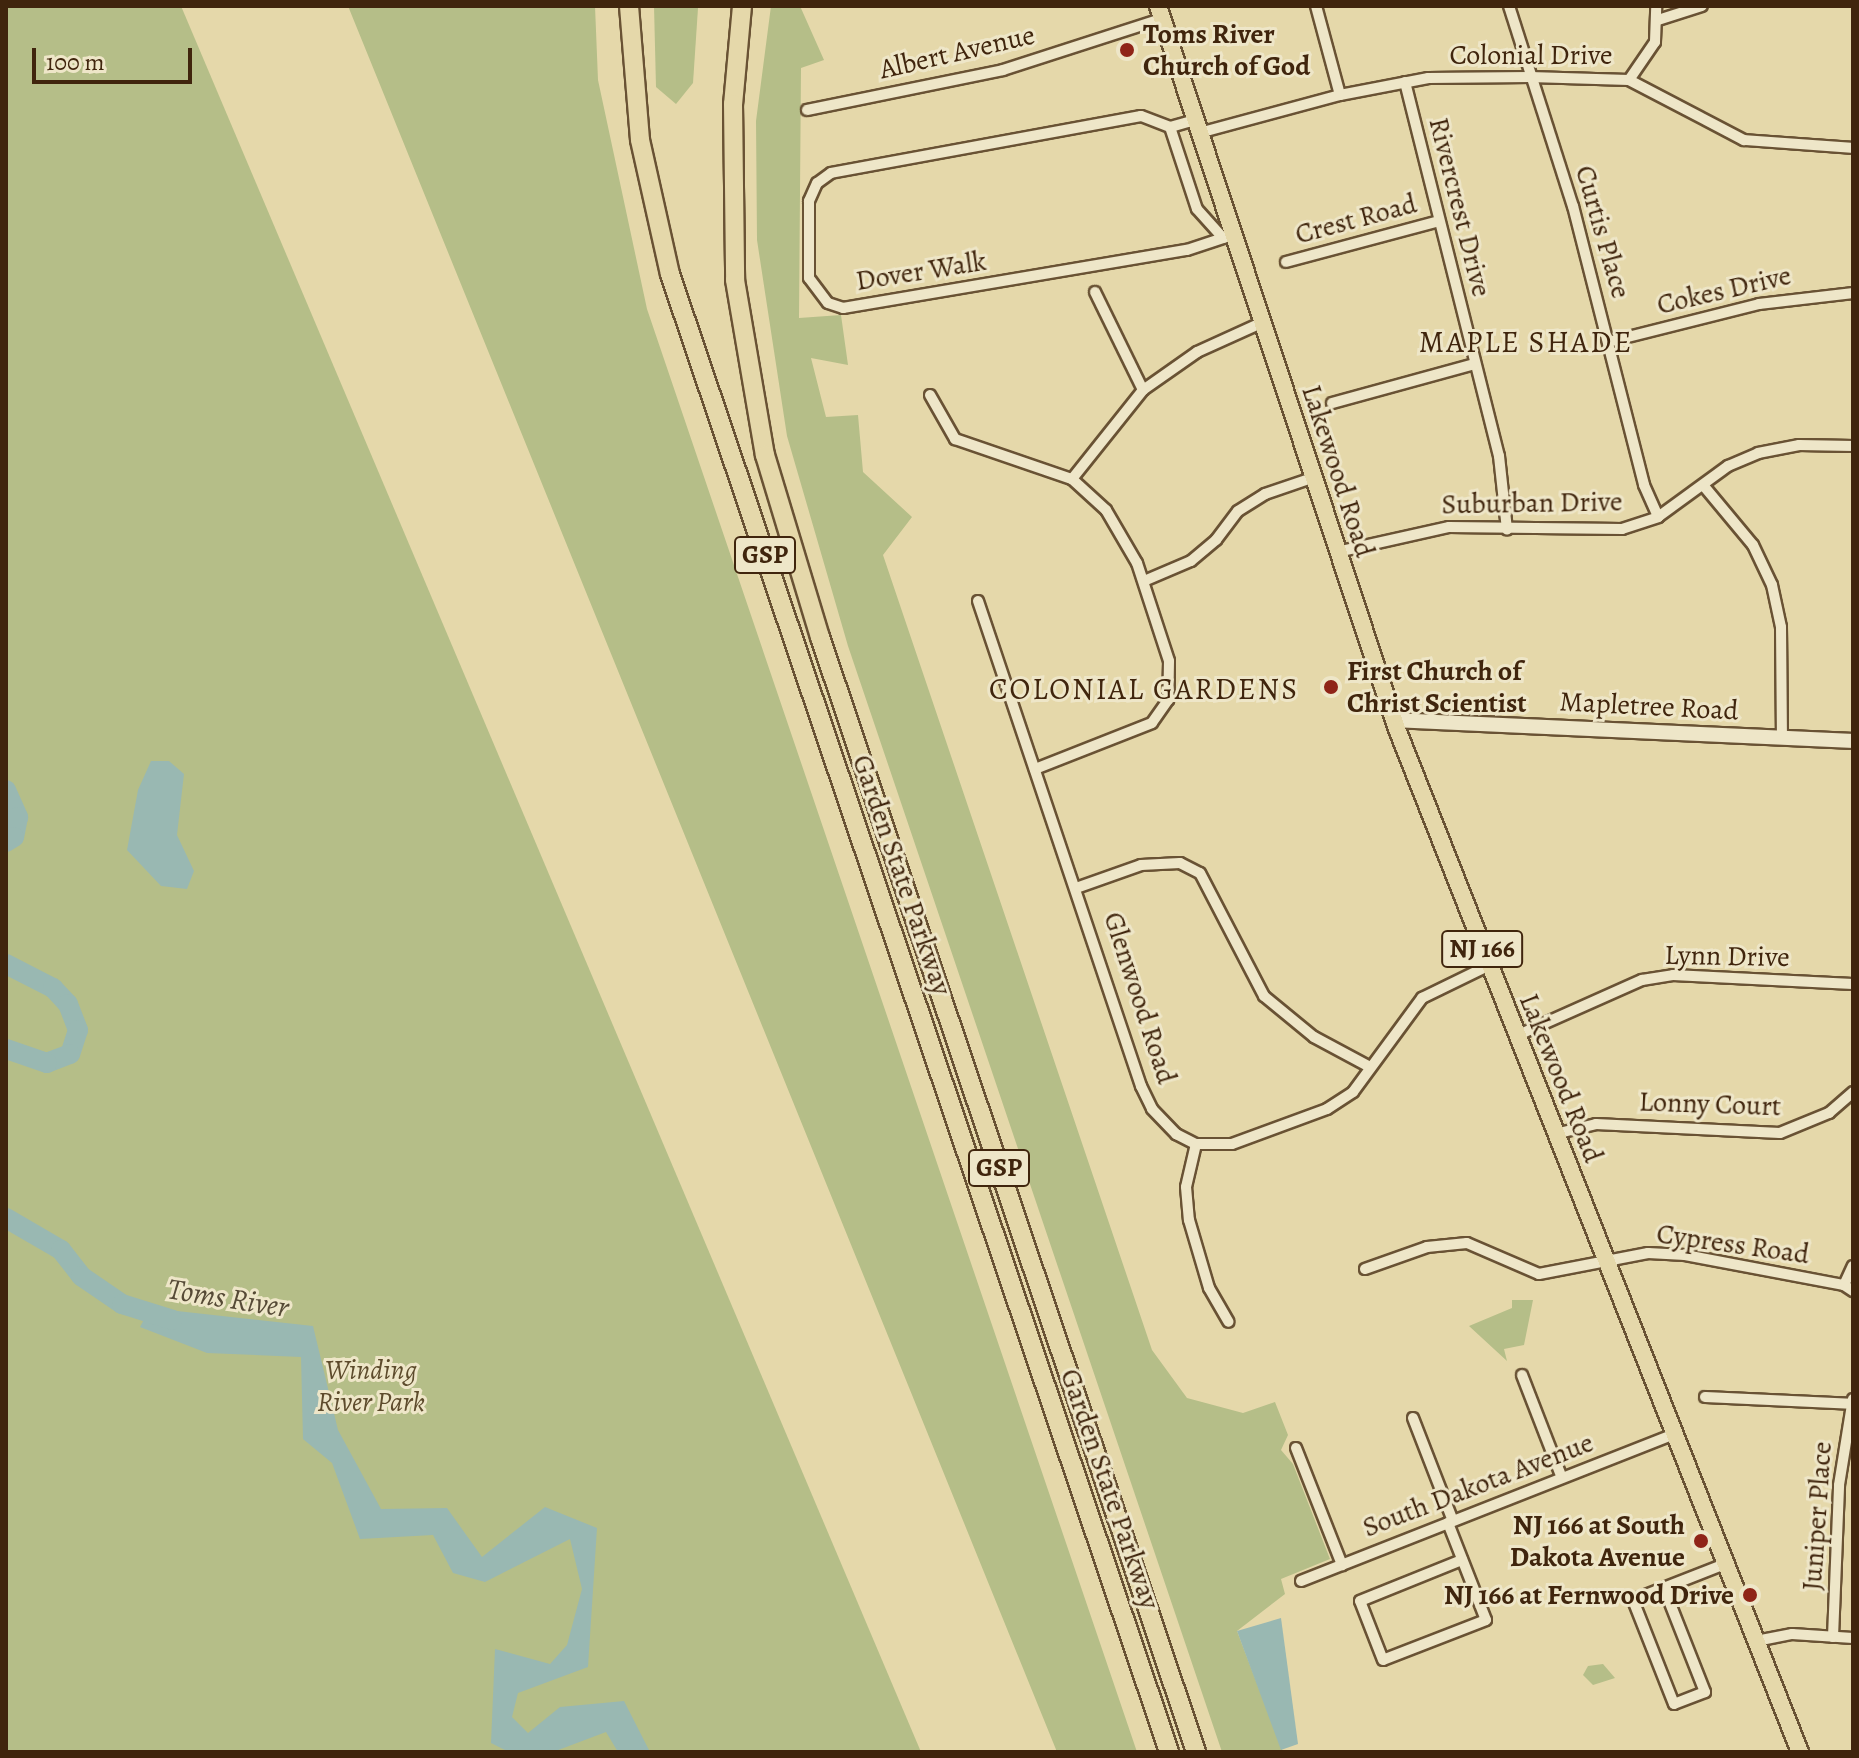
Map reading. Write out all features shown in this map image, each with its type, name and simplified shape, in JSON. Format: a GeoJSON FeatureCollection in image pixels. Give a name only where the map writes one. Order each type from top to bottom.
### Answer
{"type":"FeatureCollection","features":[{"type":"Feature","properties":{"kind":"highway","name":"Garden State Parkway"},"geometry":{"type":"LineString","coordinates":[[629,6],[640,140],[670,274],[1169,1752]]}},
{"type":"Feature","properties":{"kind":"highway","name":"Garden State Parkway"},"geometry":{"type":"LineString","coordinates":[[742,6],[733,104],[735,280],[765,455],[820,637],[1196,1752]]}},
{"type":"Feature","properties":{"kind":"main road","name":"Lakewood Road"},"geometry":{"type":"LineString","coordinates":[[1160,13],[1197,126],[1227,236],[1261,323],[1394,720],[1488,966],[1800,1752]]}},
{"type":"Feature","properties":{"kind":"street"},"geometry":{"type":"LineString","coordinates":[[1316,6],[1340,95]]}},
{"type":"Feature","properties":{"kind":"street","name":"Curtis Place"},"geometry":{"type":"LineString","coordinates":[[1509,6],[1573,206],[1644,485],[1658,517]]}},
{"type":"Feature","properties":{"kind":"street"},"geometry":{"type":"LineString","coordinates":[[1629,80],[1655,42],[1656,6]]}},
{"type":"Feature","properties":{"kind":"street"},"geometry":{"type":"LineString","coordinates":[[1658,20],[1702,6]]}},
{"type":"Feature","properties":{"kind":"street","name":"Albert Avenue"},"geometry":{"type":"LineString","coordinates":[[807,110],[1003,70],[1160,13]]}},
{"type":"Feature","properties":{"kind":"street","name":"Colonial Drive"},"geometry":{"type":"LineString","coordinates":[[1197,126],[1405,82],[1530,77],[1629,80],[1744,140],[1853,148]]}},
{"type":"Feature","properties":{"kind":"street","name":"Rivercrest Drive"},"geometry":{"type":"LineString","coordinates":[[1405,82],[1506,488],[1507,530]]}},
{"type":"Feature","properties":{"kind":"street","name":"Dover Walk"},"geometry":{"type":"LineString","coordinates":[[1197,126],[1170,127],[1141,116],[831,173],[817,183],[809,201],[809,278],[828,303],[843,308],[1187,250],[1227,236]]}},
{"type":"Feature","properties":{"kind":"street"},"geometry":{"type":"LineString","coordinates":[[1170,127],[1197,209],[1227,236]]}},
{"type":"Feature","properties":{"kind":"street","name":"Crest Road"},"geometry":{"type":"LineString","coordinates":[[1286,262],[1439,221]]}},
{"type":"Feature","properties":{"kind":"street"},"geometry":{"type":"LineString","coordinates":[[1095,292],[1143,390]]}},
{"type":"Feature","properties":{"kind":"street","name":"Cokes Drive"},"geometry":{"type":"LineString","coordinates":[[1608,342],[1759,304],[1853,293]]}},
{"type":"Feature","properties":{"kind":"street"},"geometry":{"type":"LineString","coordinates":[[1072,479],[1143,390],[1197,352],[1261,323]]}},
{"type":"Feature","properties":{"kind":"street"},"geometry":{"type":"LineString","coordinates":[[1332,403],[1475,364]]}},
{"type":"Feature","properties":{"kind":"street"},"geometry":{"type":"LineString","coordinates":[[930,395],[955,439],[1072,479],[1120,527],[1144,581],[1169,661],[1171,681],[1162,711],[1137,733],[1035,769]]}},
{"type":"Feature","properties":{"kind":"street","name":"Suburban Drive"},"geometry":{"type":"LineString","coordinates":[[1337,552],[1433,529],[1607,531],[1658,517],[1728,466],[1758,453],[1799,445],[1853,446]]}},
{"type":"Feature","properties":{"kind":"street"},"geometry":{"type":"LineString","coordinates":[[1144,581],[1191,561],[1247,505],[1312,478]]}},
{"type":"Feature","properties":{"kind":"street"},"geometry":{"type":"LineString","coordinates":[[1703,485],[1753,545],[1772,585],[1781,627],[1782,738]]}},
{"type":"Feature","properties":{"kind":"street","name":"Glenwood Road"},"geometry":{"type":"LineString","coordinates":[[978,601],[1079,887],[1141,1086],[1164,1124],[1196,1144]]}},
{"type":"Feature","properties":{"kind":"street","name":"Mapletree Road"},"geometry":{"type":"LineString","coordinates":[[1394,720],[1853,741]]}},
{"type":"Feature","properties":{"kind":"street"},"geometry":{"type":"LineString","coordinates":[[1079,887],[1141,865],[1180,863],[1200,873],[1264,996],[1314,1037],[1370,1067]]}},
{"type":"Feature","properties":{"kind":"street"},"geometry":{"type":"LineString","coordinates":[[1229,1322],[1209,1288],[1189,1220],[1186,1187],[1196,1144],[1232,1144],[1327,1109],[1353,1092],[1422,998],[1488,966]]}},
{"type":"Feature","properties":{"kind":"street","name":"Lynn Drive"},"geometry":{"type":"LineString","coordinates":[[1516,1036],[1607,1000],[1642,980],[1673,975],[1853,984]]}},
{"type":"Feature","properties":{"kind":"street","name":"Lonny Court"},"geometry":{"type":"LineString","coordinates":[[1555,1134],[1596,1124],[1780,1133],[1829,1113],[1853,1092]]}},
{"type":"Feature","properties":{"kind":"street","name":"Cypress Road"},"geometry":{"type":"LineString","coordinates":[[1365,1269],[1445,1242],[1484,1247],[1512,1266],[1539,1274],[1648,1253],[1685,1255],[1848,1288]]}},
{"type":"Feature","properties":{"kind":"street"},"geometry":{"type":"LineString","coordinates":[[1848,1288],[1853,1266]]}},
{"type":"Feature","properties":{"kind":"street"},"geometry":{"type":"LineString","coordinates":[[1522,1375],[1562,1478]]}},
{"type":"Feature","properties":{"kind":"street"},"geometry":{"type":"LineString","coordinates":[[1705,1397],[1852,1402]]}},
{"type":"Feature","properties":{"kind":"street","name":"Juniper Place"},"geometry":{"type":"LineString","coordinates":[[1833,1637],[1839,1485],[1852,1402]]}},
{"type":"Feature","properties":{"kind":"street"},"geometry":{"type":"LineString","coordinates":[[1413,1418],[1486,1620],[1383,1660],[1360,1601],[1462,1560]]}},
{"type":"Feature","properties":{"kind":"street","name":"South Dakota Avenue"},"geometry":{"type":"LineString","coordinates":[[1301,1581],[1674,1434]]}},
{"type":"Feature","properties":{"kind":"street"},"geometry":{"type":"LineString","coordinates":[[1296,1448],[1342,1565]]}},
{"type":"Feature","properties":{"kind":"street"},"geometry":{"type":"LineString","coordinates":[[1664,1588],[1705,1692],[1674,1704],[1633,1600],[1725,1564]]}},
{"type":"Feature","properties":{"kind":"street"},"geometry":{"type":"LineString","coordinates":[[1756,1641],[1792,1634],[1853,1638]]}},
{"type":"Feature","properties":{"kind":"green space","name":"Winding River Park"},"geometry":{"type":"Polygon","coordinates":[[[6,6],[181,6],[921,1752],[6,1752],[6,6]]]}},
{"type":"Feature","properties":{"kind":"green space"},"geometry":{"type":"Polygon","coordinates":[[[348,6],[595,6],[598,80],[647,309],[1137,1752],[1057,1752],[348,6]]]}},
{"type":"Feature","properties":{"kind":"green space"},"geometry":{"type":"Polygon","coordinates":[[[654,6],[698,8],[693,83],[676,104],[656,87],[654,6]]]}},
{"type":"Feature","properties":{"kind":"green space"},"geometry":{"type":"Polygon","coordinates":[[[771,6],[800,6],[824,60],[801,68],[799,318],[841,315],[848,365],[811,358],[826,417],[858,415],[863,472],[912,517],[883,555],[1152,1350],[1187,1398],[1243,1413],[1275,1402],[1288,1435],[1281,1450],[1293,1464],[1330,1559],[1281,1579],[1285,1594],[1237,1631],[1283,1752],[1222,1752],[848,646],[787,436],[757,240],[756,121],[771,6]]]}},
{"type":"Feature","properties":{"kind":"green space"},"geometry":{"type":"Polygon","coordinates":[[[1512,1300],[1533,1300],[1524,1345],[1504,1349],[1507,1361],[1469,1326],[1512,1308],[1512,1300]]]}},
{"type":"Feature","properties":{"kind":"green space"},"geometry":{"type":"Polygon","coordinates":[[[1603,1664],[1615,1678],[1593,1685],[1583,1675],[1588,1666],[1603,1664]]]}},
{"type":"Feature","properties":{"kind":"water"},"geometry":{"type":"Polygon","coordinates":[[[151,761],[169,761],[184,774],[177,835],[194,871],[187,889],[161,886],[127,850],[138,790],[151,761]]]}},
{"type":"Feature","properties":{"kind":"water"},"geometry":{"type":"Polygon","coordinates":[[[150,1308],[313,1326],[338,1430],[381,1509],[447,1508],[482,1557],[545,1507],[597,1528],[588,1667],[518,1693],[512,1717],[528,1733],[560,1707],[624,1701],[650,1752],[618,1752],[606,1732],[553,1752],[509,1752],[491,1743],[495,1649],[550,1664],[567,1645],[582,1589],[570,1539],[485,1582],[453,1573],[433,1535],[360,1539],[332,1463],[303,1439],[301,1357],[207,1353],[140,1327],[150,1308]]]}},
{"type":"Feature","properties":{"kind":"water"},"geometry":{"type":"Polygon","coordinates":[[[1281,1618],[1298,1744],[1281,1750],[1237,1631],[1281,1618]]]}},
{"type":"Feature","properties":{"kind":"waterway","name":"Toms River"},"geometry":{"type":"LineString","coordinates":[[6,790],[18,817],[14,837],[6,842]]}},
{"type":"Feature","properties":{"kind":"waterway","name":"Toms River"},"geometry":{"type":"LineString","coordinates":[[6,964],[53,988],[68,1004],[78,1030],[70,1054],[47,1063],[6,1049]]}},
{"type":"Feature","properties":{"kind":"waterway","name":"Toms River"},"geometry":{"type":"LineString","coordinates":[[6,1218],[61,1250],[81,1276],[122,1304],[173,1320]]}},
{"type":"Feature","properties":{"kind":"place","name":"Toms River Church of God"},"geometry":{"type":"Point","coordinates":[1127,50]}},
{"type":"Feature","properties":{"kind":"place","name":"First Church of Christ Scientist"},"geometry":{"type":"Point","coordinates":[1331,687]}},
{"type":"Feature","properties":{"kind":"place","name":"NJ 166 at South Dakota Avenue"},"geometry":{"type":"Point","coordinates":[1701,1541]}},
{"type":"Feature","properties":{"kind":"place","name":"NJ 166 at Fernwood Drive"},"geometry":{"type":"Point","coordinates":[1750,1595]}},
{"type":"Feature","properties":{"kind":"district","name":"MAPLE SHADE"},"geometry":{"type":"Point","coordinates":[1526,342]}},
{"type":"Feature","properties":{"kind":"district","name":"COLONIAL GARDENS"},"geometry":{"type":"Point","coordinates":[1144,689]}}]}
